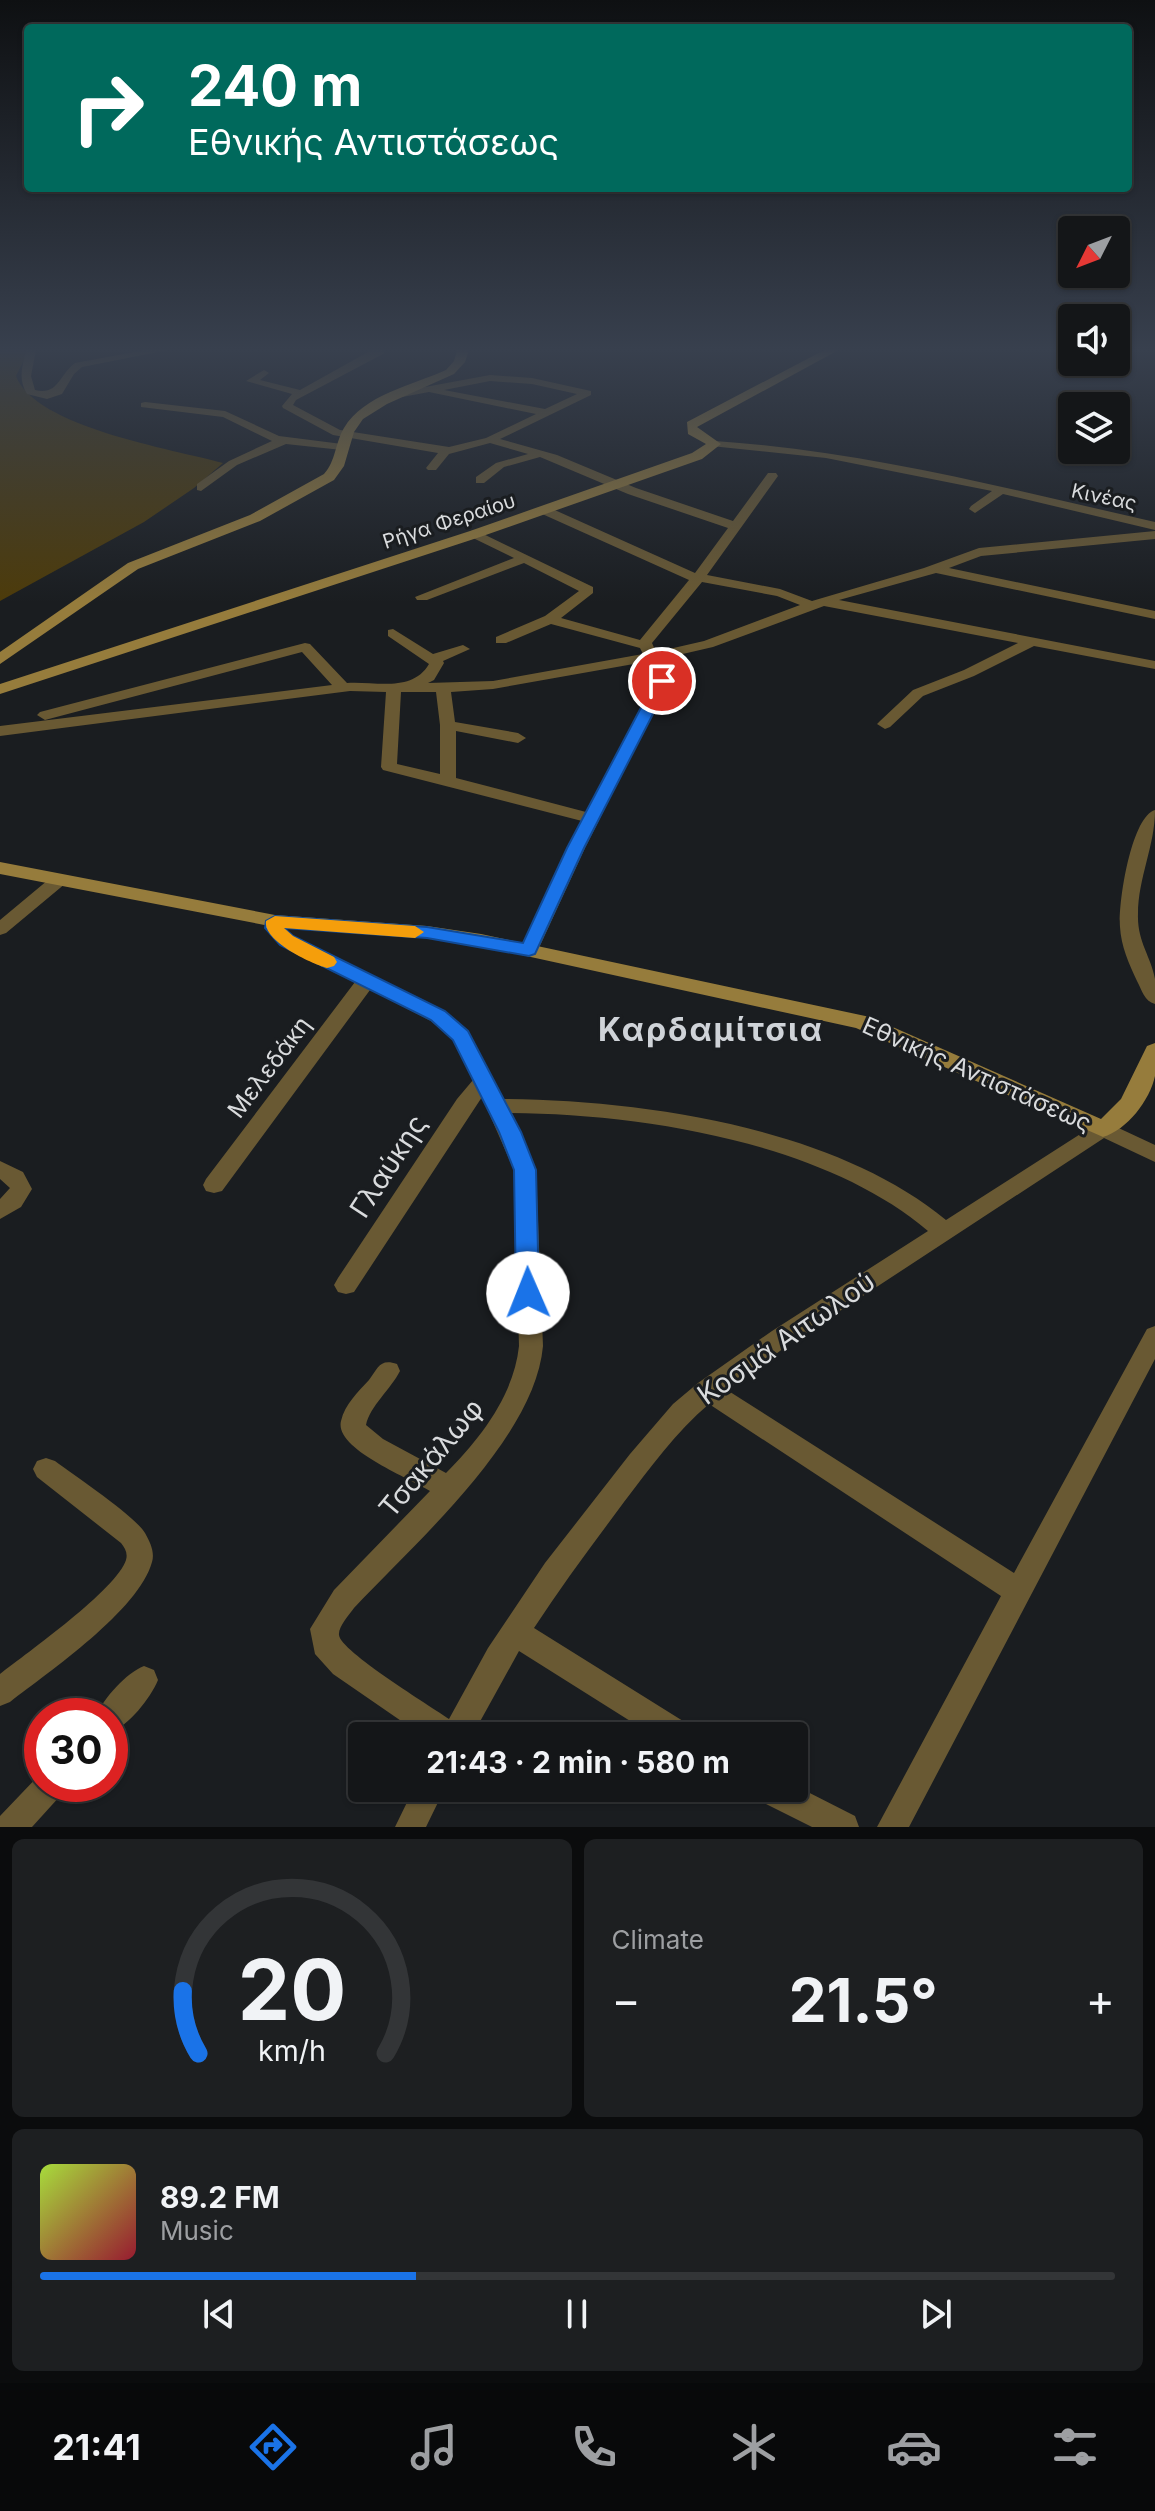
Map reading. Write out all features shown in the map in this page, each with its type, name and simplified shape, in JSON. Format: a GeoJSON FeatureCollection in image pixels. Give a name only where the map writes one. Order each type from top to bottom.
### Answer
{"type":"FeatureCollection","features":[{"type":"Feature","properties":{"kind":"street"},"geometry":{"type":"LineString","coordinates":[[264,432],[282,441]]}},
{"type":"Feature","properties":{"kind":"street"},"geometry":{"type":"LineString","coordinates":[[330,432],[344,441]]}},
{"type":"Feature","properties":{"kind":"street"},"geometry":{"type":"LineString","coordinates":[[0,659],[138,563],[255,518],[311,488],[338,468],[344,441],[350,432]]}},
{"type":"Feature","properties":{"kind":"street"},"geometry":{"type":"LineString","coordinates":[[201,487],[233,463],[282,441],[344,441],[447,450],[490,440],[507,432]]}},
{"type":"Feature","properties":{"kind":"street"},"geometry":{"type":"LineString","coordinates":[[694,432],[715,444]]}},
{"type":"Feature","properties":{"kind":"street"},"geometry":{"type":"LineString","coordinates":[[490,440],[542,454],[736,526]]}},
{"type":"Feature","properties":{"kind":"street","name":"Ρήγα Φεραίου"},"geometry":{"type":"LineString","coordinates":[[0,689],[475,534],[697,456],[715,444]]}},
{"type":"Feature","properties":{"kind":"street","name":"Κινέας"},"geometry":{"type":"LineString","coordinates":[[715,444],[878,462],[1155,526]]}},
{"type":"Feature","properties":{"kind":"street"},"geometry":{"type":"LineString","coordinates":[[432,468],[447,450]]}},
{"type":"Feature","properties":{"kind":"street"},"geometry":{"type":"LineString","coordinates":[[480,480],[500,465],[542,454]]}},
{"type":"Feature","properties":{"kind":"street"},"geometry":{"type":"LineString","coordinates":[[655,652],[698,578],[772,476]]}},
{"type":"Feature","properties":{"kind":"street"},"geometry":{"type":"LineString","coordinates":[[975,509],[1000,491]]}},
{"type":"Feature","properties":{"kind":"street"},"geometry":{"type":"LineString","coordinates":[[544,510],[684,575],[1155,665]]}},
{"type":"Feature","properties":{"kind":"street"},"geometry":{"type":"LineString","coordinates":[[475,534],[588,590],[550,619],[501,640]]}},
{"type":"Feature","properties":{"kind":"street"},"geometry":{"type":"LineString","coordinates":[[0,729],[343,688],[493,685],[740,634],[818,603],[936,569],[986,551],[1049,548],[1155,535]]}},
{"type":"Feature","properties":{"kind":"street"},"geometry":{"type":"LineString","coordinates":[[422,597],[526,558]]}},
{"type":"Feature","properties":{"kind":"street"},"geometry":{"type":"LineString","coordinates":[[936,569],[1155,615]]}},
{"type":"Feature","properties":{"kind":"street"},"geometry":{"type":"LineString","coordinates":[[529,950],[591,818],[671,663],[655,652],[550,619]]}},
{"type":"Feature","properties":{"kind":"street"},"geometry":{"type":"LineString","coordinates":[[393,633],[433,659],[437,666],[431,675],[402,687]]}},
{"type":"Feature","properties":{"kind":"street"},"geometry":{"type":"LineString","coordinates":[[885,724],[921,691],[979,669],[1031,642]]}},
{"type":"Feature","properties":{"kind":"street"},"geometry":{"type":"LineString","coordinates":[[0,729],[305,647],[343,688]]}},
{"type":"Feature","properties":{"kind":"street"},"geometry":{"type":"LineString","coordinates":[[433,659],[463,649]]}},
{"type":"Feature","properties":{"kind":"street"},"geometry":{"type":"LineString","coordinates":[[402,687],[389,767],[591,818]]}},
{"type":"Feature","properties":{"kind":"street"},"geometry":{"type":"LineString","coordinates":[[443,688],[448,725],[448,781]]}},
{"type":"Feature","properties":{"kind":"street"},"geometry":{"type":"LineString","coordinates":[[448,725],[518,738]]}},
{"type":"Feature","properties":{"kind":"street"},"geometry":{"type":"LineString","coordinates":[[1155,815],[1136,869],[1129,925],[1138,961],[1155,998]]}},
{"type":"Feature","properties":{"kind":"street","name":"Εθνικής Αντιστάσεως"},"geometry":{"type":"LineString","coordinates":[[0,868],[275,921],[427,932],[529,950],[862,1022],[1103,1129],[1126,1112],[1155,1051]]}},
{"type":"Feature","properties":{"kind":"street"},"geometry":{"type":"LineString","coordinates":[[0,929],[60,879]]}},
{"type":"Feature","properties":{"kind":"street","name":"Τσακάλωφ"},"geometry":{"type":"LineString","coordinates":[[275,921],[274,928],[287,941],[450,1024],[461,1036],[497,1106],[526,1173],[530,1360],[521,1390],[480,1456],[344,1599],[327,1624],[324,1636],[331,1652],[343,1664],[428,1722]]}},
{"type":"Feature","properties":{"kind":"street","name":"Μελεδάκη"},"geometry":{"type":"LineString","coordinates":[[214,1185],[366,981]]}},
{"type":"Feature","properties":{"kind":"street","name":"Γλαύκης"},"geometry":{"type":"LineString","coordinates":[[346,1285],[464,1104],[483,1082]]}},
{"type":"Feature","properties":{"kind":"street"},"geometry":{"type":"LineString","coordinates":[[497,1106],[522,1105],[655,1118],[743,1136],[829,1163],[888,1187],[917,1205],[944,1231]]}},
{"type":"Feature","properties":{"kind":"street"},"geometry":{"type":"LineString","coordinates":[[1103,1129],[1155,1154]]}},
{"type":"Feature","properties":{"kind":"street","name":"Κοσμά Αιτωλού"},"geometry":{"type":"LineString","coordinates":[[464,1722],[514,1632],[639,1462],[682,1412],[707,1390],[780,1338],[1103,1129]]}},
{"type":"Feature","properties":{"kind":"street"},"geometry":{"type":"LineString","coordinates":[[0,1169],[15,1178],[21,1192],[0,1211]]}},
{"type":"Feature","properties":{"kind":"street"},"geometry":{"type":"LineString","coordinates":[[892,1827],[1155,1336]]}},
{"type":"Feature","properties":{"kind":"street"},"geometry":{"type":"LineString","coordinates":[[388,1371],[354,1416],[353,1429],[369,1443],[431,1475],[449,1491]]}},
{"type":"Feature","properties":{"kind":"street"},"geometry":{"type":"LineString","coordinates":[[707,1390],[1018,1591]]}},
{"type":"Feature","properties":{"kind":"street"},"geometry":{"type":"LineString","coordinates":[[0,1692],[111,1599],[135,1570],[140,1558],[138,1544],[130,1534],[46,1469]]}},
{"type":"Feature","properties":{"kind":"street"},"geometry":{"type":"LineString","coordinates":[[514,1632],[659,1722]]}},
{"type":"Feature","properties":{"kind":"street"},"geometry":{"type":"LineString","coordinates":[[128,1698],[144,1680]]}},
{"type":"Feature","properties":{"kind":"street"},"geometry":{"type":"LineString","coordinates":[[11,1827],[34,1802]]}},
{"type":"Feature","properties":{"kind":"street"},"geometry":{"type":"LineString","coordinates":[[410,1827],[423,1802]]}},
{"type":"Feature","properties":{"kind":"street"},"geometry":{"type":"LineString","coordinates":[[795,1802],[844,1827]]}},
{"type":"Feature","properties":{"kind":"shaded area"},"geometry":{"type":"Polygon","coordinates":[[[0,432],[106,432],[223,463],[194,488],[144,522],[0,601],[0,432]]]}},
{"type":"Feature","properties":{"kind":"slow traffic"},"geometry":{"type":"LineString","coordinates":[[327,962],[287,941],[274,928],[275,921],[415,932]]}},
{"type":"Feature","properties":{"kind":"district","name":"Καρδαμίτσια"},"geometry":{"type":"Point","coordinates":[711,1029]}},
{"type":"Feature","properties":{"kind":"route"},"geometry":{"type":"LineString","coordinates":[[528,1293],[525,1170],[510,1132],[459,1033],[438,1016],[287,941],[274,928],[275,921],[427,932],[529,950],[576,848],[662,681]]}}]}
